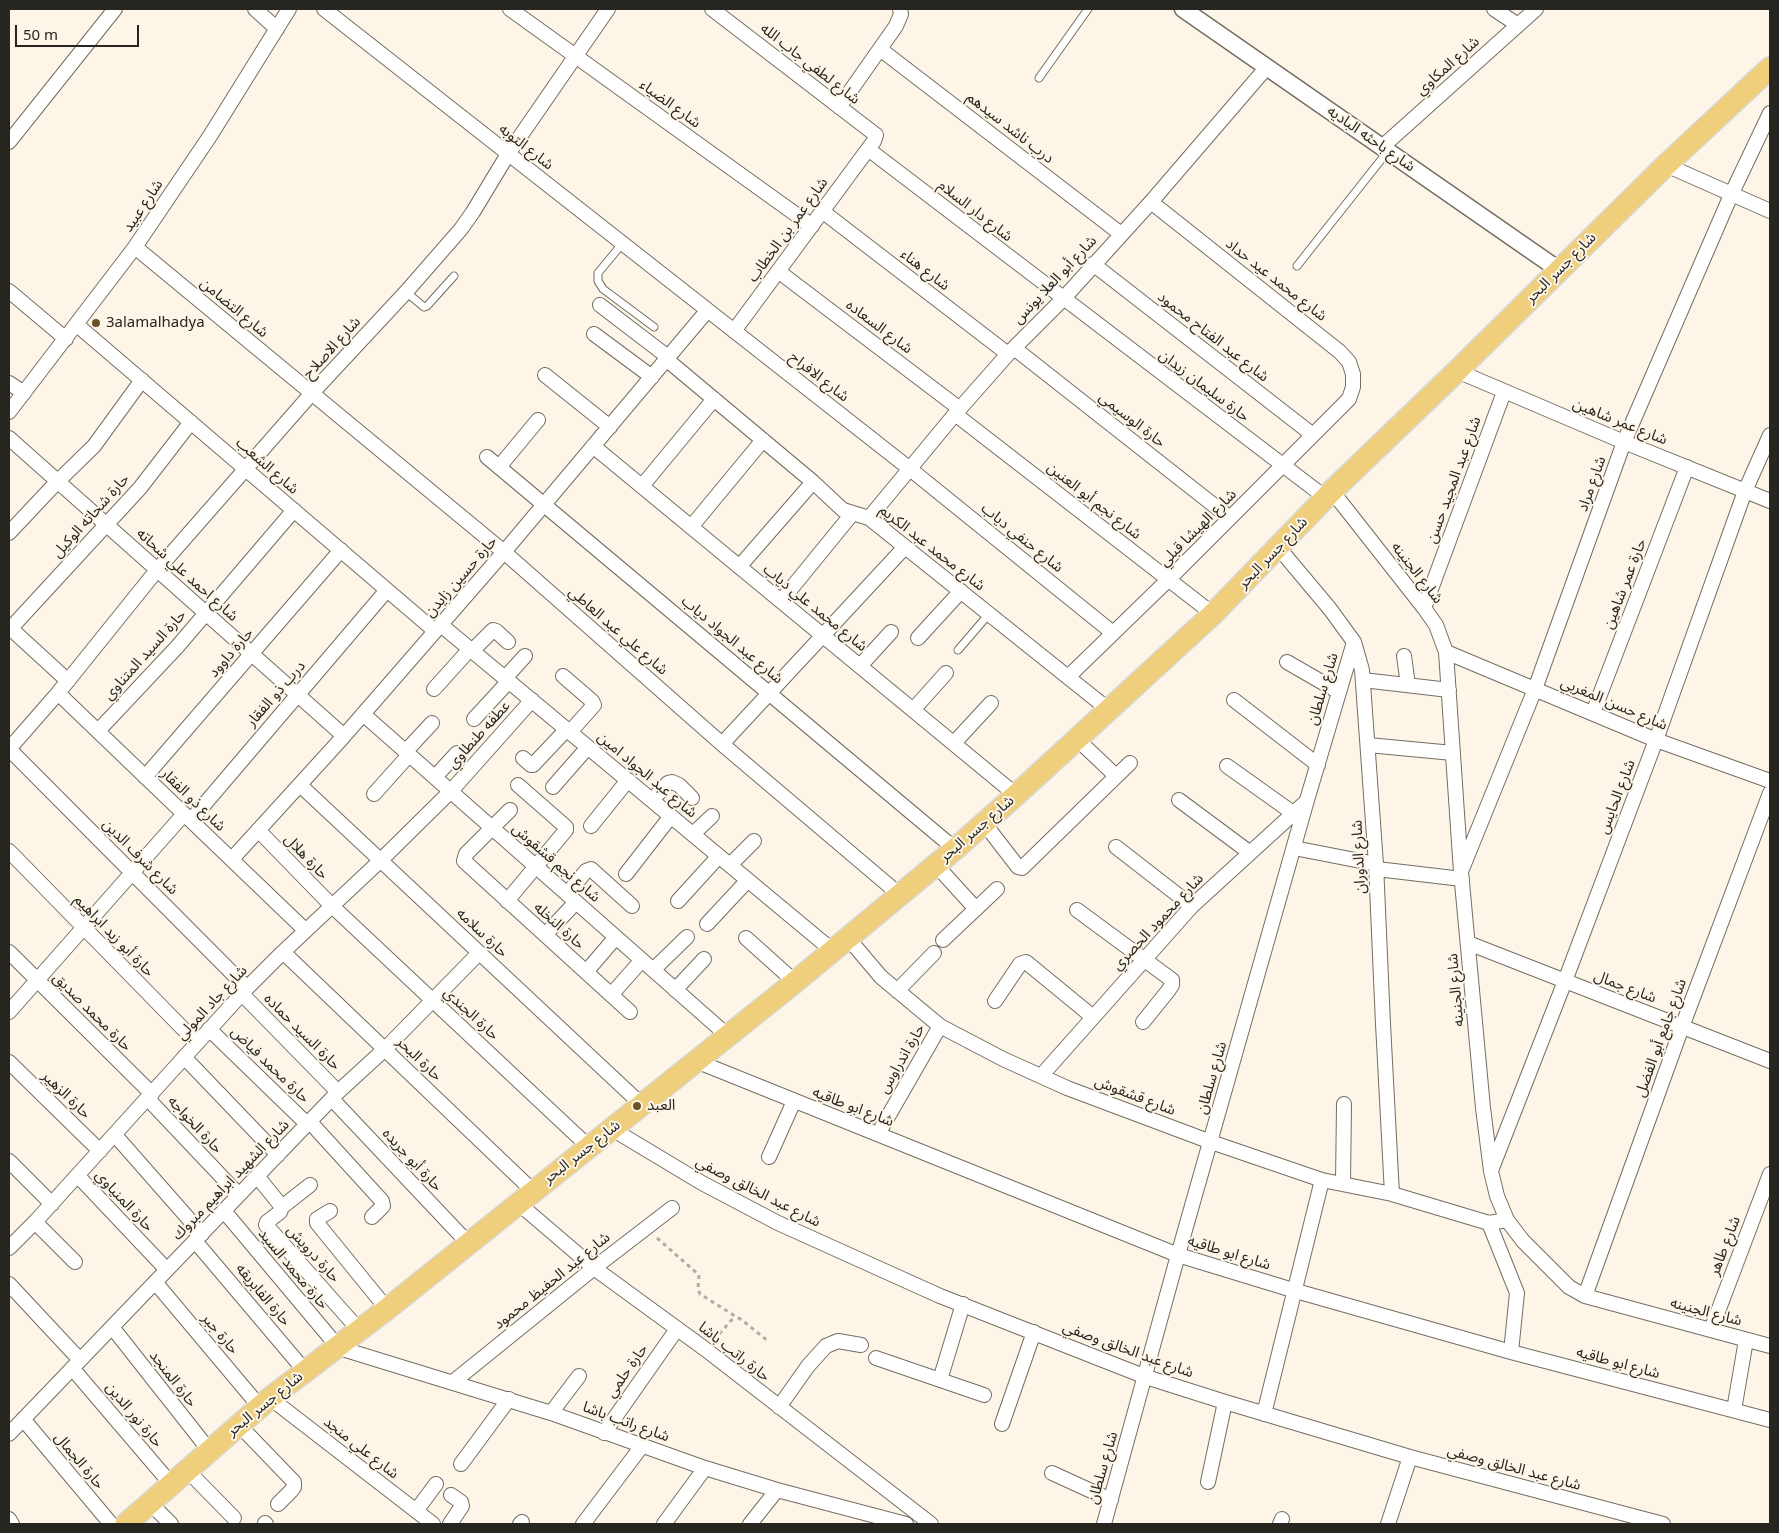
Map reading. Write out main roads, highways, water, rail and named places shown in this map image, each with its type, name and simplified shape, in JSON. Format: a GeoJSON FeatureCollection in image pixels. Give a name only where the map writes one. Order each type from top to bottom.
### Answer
{"type":"FeatureCollection","features":[{"type":"Feature","properties":{"kind":"main road","name":"شارع جسر البحر"},"geometry":{"type":"LineString","coordinates":[[126,1524],[265,1402],[387,1309],[795,982],[955,849],[1016,795],[1214,614],[1329,495],[1666,165],[1770,68]]}},
{"type":"Feature","properties":{"kind":"place","name":"3alamalhadya"},"geometry":{"type":"Point","coordinates":[96,323]}},
{"type":"Feature","properties":{"kind":"place","name":"العبد"},"geometry":{"type":"Point","coordinates":[637,1106]}}]}
